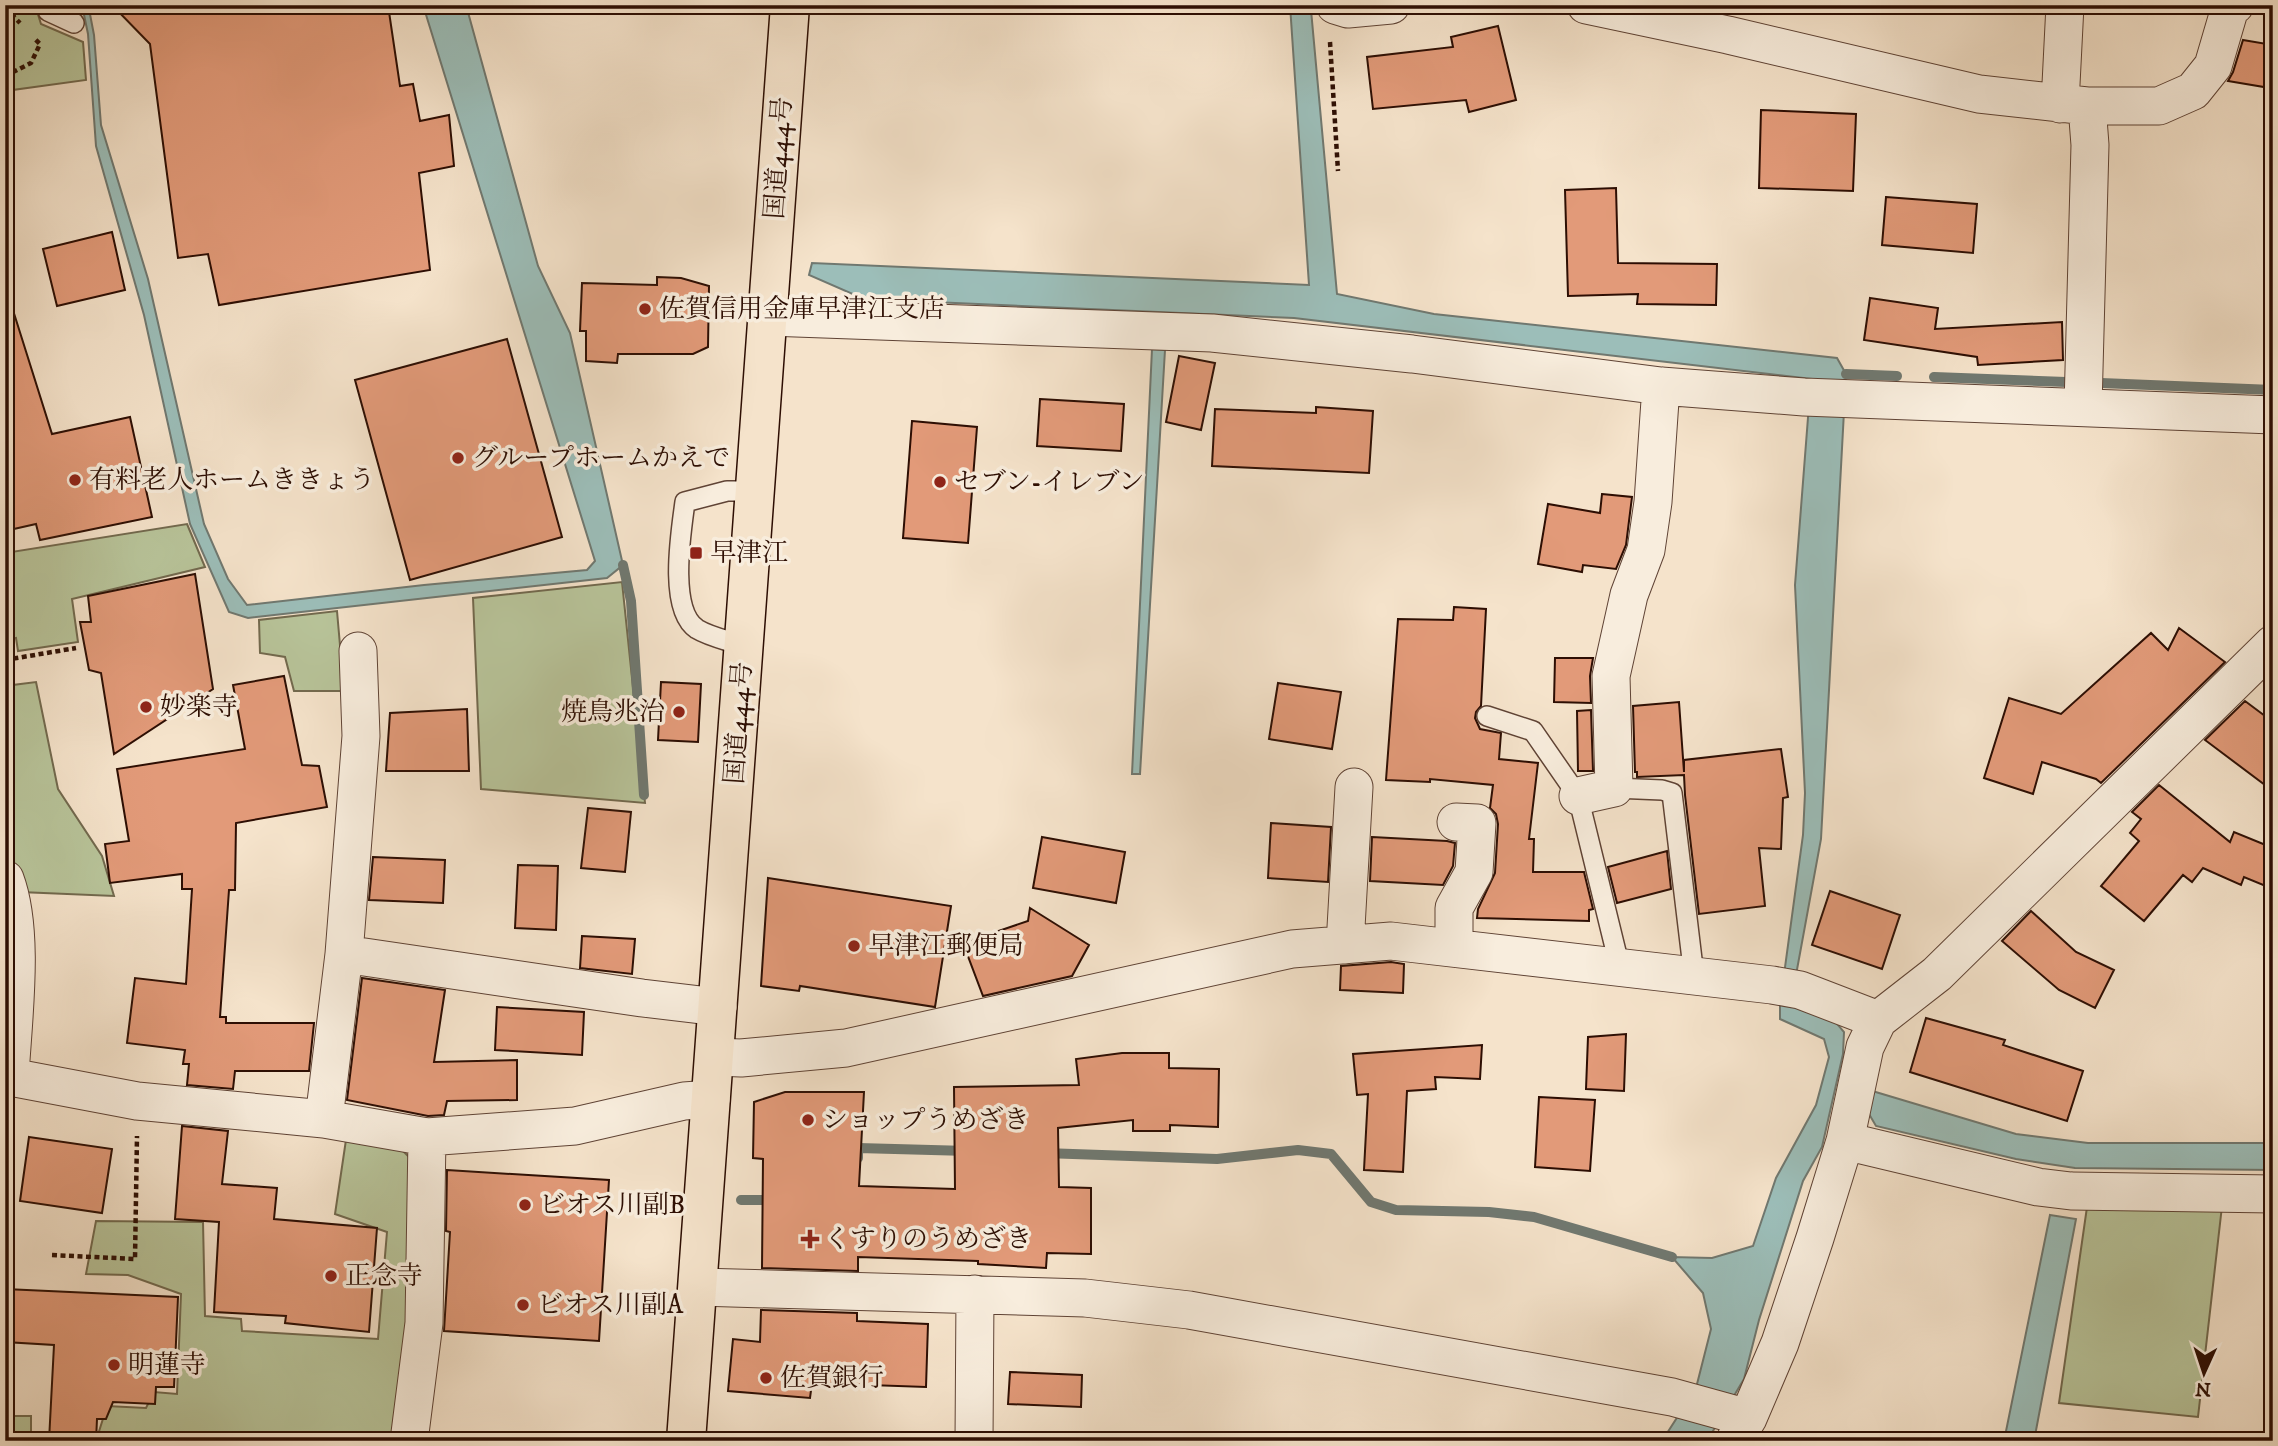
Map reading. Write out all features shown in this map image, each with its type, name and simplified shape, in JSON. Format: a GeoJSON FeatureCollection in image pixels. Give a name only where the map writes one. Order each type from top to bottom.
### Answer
{"type":"FeatureCollection","features":[{"type":"Feature","properties":{"kind":"highway","name":"国道444号"},"geometry":{"type":"LineString","coordinates":[[686,1441],[790,5]]}},
{"type":"Feature","properties":{"kind":"street"},"geometry":{"type":"LineString","coordinates":[[1336,6],[1348,9],[1391,5]]}},
{"type":"Feature","properties":{"kind":"street"},"geometry":{"type":"LineString","coordinates":[[2065,5],[2073,105],[2090,145],[2083,407]]}},
{"type":"Feature","properties":{"kind":"street"},"geometry":{"type":"LineString","coordinates":[[1600,6],[1979,94],[2073,105],[2159,106],[2193,91],[2213,66],[2230,8],[2235,5]]}},
{"type":"Feature","properties":{"kind":"street"},"geometry":{"type":"LineString","coordinates":[[768,317],[1212,333],[1412,354],[1661,386],[1804,397],[2273,415]]}},
{"type":"Feature","properties":{"kind":"street"},"geometry":{"type":"LineString","coordinates":[[1578,796],[1614,788],[1611,676],[1629,596],[1646,550],[1653,502],[1661,386]]}},
{"type":"Feature","properties":{"kind":"street"},"geometry":{"type":"LineString","coordinates":[[698,1287],[1085,1298],[1189,1310],[1672,1397],[1741,1430],[1780,1343],[1845,1141],[1865,1047],[1878,1020],[1937,974],[2273,644]]}},
{"type":"Feature","properties":{"kind":"street"},"geometry":{"type":"LineString","coordinates":[[324,1119],[344,954],[360,736],[358,651]]}},
{"type":"Feature","properties":{"kind":"street"},"geometry":{"type":"LineString","coordinates":[[1345,945],[1354,787]]}},
{"type":"Feature","properties":{"kind":"street"},"geometry":{"type":"LineString","coordinates":[[1454,948],[1454,908],[1474,872],[1477,823],[1456,822]]}},
{"type":"Feature","properties":{"kind":"street"},"geometry":{"type":"LineString","coordinates":[[5,879],[10,893],[16,962],[7,1076],[137,1101],[324,1119],[427,1137],[575,1126],[684,1101],[712,1099]]}},
{"type":"Feature","properties":{"kind":"street"},"geometry":{"type":"LineString","coordinates":[[715,1058],[846,1048],[1292,949],[1391,941],[1786,987],[1878,1020]]}},
{"type":"Feature","properties":{"kind":"street"},"geometry":{"type":"LineString","coordinates":[[344,954],[718,1007]]}},
{"type":"Feature","properties":{"kind":"street"},"geometry":{"type":"LineString","coordinates":[[409,1441],[424,1323],[427,1137]]}},
{"type":"Feature","properties":{"kind":"street"},"geometry":{"type":"LineString","coordinates":[[1845,1141],[2038,1187],[2071,1191],[2273,1194]]}},
{"type":"Feature","properties":{"kind":"street"},"geometry":{"type":"LineString","coordinates":[[974,1441],[975,1294]]}},
{"type":"Feature","properties":{"kind":"lane"},"geometry":{"type":"LineString","coordinates":[[46,5],[47,11],[74,23]]}},
{"type":"Feature","properties":{"kind":"lane"},"geometry":{"type":"LineString","coordinates":[[744,646],[696,628],[682,608],[678,549],[685,502],[727,491],[755,491]]}},
{"type":"Feature","properties":{"kind":"lane"},"geometry":{"type":"LineString","coordinates":[[1487,716],[1533,731],[1578,796],[1620,968]]}},
{"type":"Feature","properties":{"kind":"lane"},"geometry":{"type":"LineString","coordinates":[[1614,788],[1662,790],[1672,793],[1694,976]]}},
{"type":"Feature","properties":{"kind":"path"},"geometry":{"type":"LineString","coordinates":[[11,5],[14,17],[23,26]]}},
{"type":"Feature","properties":{"kind":"path"},"geometry":{"type":"LineString","coordinates":[[1336,6],[1329,37],[1338,171]]}},
{"type":"Feature","properties":{"kind":"path"},"geometry":{"type":"LineString","coordinates":[[5,76],[31,63],[40,44],[32,35]]}},
{"type":"Feature","properties":{"kind":"path"},"geometry":{"type":"LineString","coordinates":[[5,660],[76,648]]}},
{"type":"Feature","properties":{"kind":"path"},"geometry":{"type":"LineString","coordinates":[[52,1255],[135,1259],[137,1101]]}},
{"type":"Feature","properties":{"kind":"green space"},"geometry":{"type":"Polygon","coordinates":[[[5,5],[35,5],[41,24],[83,42],[86,80],[5,91],[5,5]]]}},
{"type":"Feature","properties":{"kind":"green space"},"geometry":{"type":"Polygon","coordinates":[[[187,524],[205,567],[72,599],[78,642],[18,651],[16,638],[5,640],[5,553],[187,524]]]}},
{"type":"Feature","properties":{"kind":"green space"},"geometry":{"type":"Polygon","coordinates":[[[622,582],[645,803],[481,789],[473,598],[622,582]]]}},
{"type":"Feature","properties":{"kind":"green space"},"geometry":{"type":"Polygon","coordinates":[[[337,611],[344,691],[294,691],[285,657],[260,653],[259,620],[337,611]]]}},
{"type":"Feature","properties":{"kind":"green space"},"geometry":{"type":"Polygon","coordinates":[[[36,682],[58,789],[102,856],[114,896],[20,892],[5,849],[5,686],[36,682]]]}},
{"type":"Feature","properties":{"kind":"green space"},"geometry":{"type":"Polygon","coordinates":[[[347,1133],[393,1141],[419,1167],[397,1441],[96,1441],[107,1406],[146,1408],[154,1392],[177,1394],[181,1294],[128,1275],[86,1274],[96,1221],[203,1222],[205,1316],[241,1319],[242,1331],[378,1339],[387,1232],[335,1214],[347,1133]]]}},
{"type":"Feature","properties":{"kind":"green space"},"geometry":{"type":"Polygon","coordinates":[[[2222,1206],[2198,1417],[2059,1403],[2087,1207],[2222,1206]]]}},
{"type":"Feature","properties":{"kind":"green space"},"geometry":{"type":"Polygon","coordinates":[[[5,1416],[31,1416],[31,1441],[5,1441],[5,1416]]]}},
{"type":"Feature","properties":{"kind":"water"},"geometry":{"type":"Polygon","coordinates":[[[423,5],[466,5],[538,266],[570,333],[623,565],[607,578],[248,618],[229,612],[190,524],[144,315],[96,146],[88,34],[83,10],[89,9],[94,35],[101,125],[148,279],[204,524],[228,579],[247,605],[587,570],[595,561],[423,5]]]}},
{"type":"Feature","properties":{"kind":"water"},"geometry":{"type":"Polygon","coordinates":[[[1290,5],[1310,5],[1311,10],[1337,294],[1434,314],[1837,358],[1846,374],[1821,839],[1796,975],[1844,1032],[1843,1054],[1822,1147],[1803,1181],[1759,1320],[1744,1379],[1707,1441],[1662,1441],[1696,1388],[1711,1329],[1703,1293],[1672,1257],[1712,1258],[1753,1246],[1776,1178],[1816,1105],[1829,1057],[1824,1039],[1780,1019],[1803,835],[1805,793],[1795,585],[1811,379],[1294,318],[864,299],[809,275],[812,263],[1309,285],[1290,5]]]}},
{"type":"Feature","properties":{"kind":"water"},"geometry":{"type":"Polygon","coordinates":[[[1152,349],[1165,350],[1140,774],[1132,774],[1152,349]]]}},
{"type":"Feature","properties":{"kind":"water"},"geometry":{"type":"Polygon","coordinates":[[[1869,1090],[2016,1134],[2088,1143],[2273,1143],[2273,1170],[2075,1168],[2016,1159],[1876,1126],[1869,1114],[1869,1090]]]}},
{"type":"Feature","properties":{"kind":"water"},"geometry":{"type":"Polygon","coordinates":[[[2050,1215],[2076,1219],[2034,1441],[2004,1441],[2050,1215]]]}},
{"type":"Feature","properties":{"kind":"building"},"geometry":{"type":"Polygon","coordinates":[[[112,5],[388,5],[400,86],[413,84],[420,121],[449,115],[454,166],[419,173],[430,270],[219,305],[208,254],[178,258],[150,44],[112,5]]]}},
{"type":"Feature","properties":{"kind":"building"},"geometry":{"type":"Polygon","coordinates":[[[1498,26],[1516,100],[1469,112],[1466,100],[1373,109],[1367,57],[1453,47],[1451,37],[1498,26]]]}},
{"type":"Feature","properties":{"kind":"building"},"geometry":{"type":"Polygon","coordinates":[[[2243,40],[2273,45],[2270,88],[2228,81],[2243,40]]]}},
{"type":"Feature","properties":{"kind":"building"},"geometry":{"type":"Polygon","coordinates":[[[1761,110],[1856,114],[1853,191],[1759,188],[1761,110]]]}},
{"type":"Feature","properties":{"kind":"building"},"geometry":{"type":"Polygon","coordinates":[[[1616,188],[1618,263],[1717,264],[1716,305],[1637,304],[1638,294],[1568,296],[1565,190],[1616,188]]]}},
{"type":"Feature","properties":{"kind":"building"},"geometry":{"type":"Polygon","coordinates":[[[1886,197],[1977,204],[1973,253],[1882,245],[1886,197]]]}},
{"type":"Feature","properties":{"kind":"building"},"geometry":{"type":"Polygon","coordinates":[[[112,232],[125,290],[57,306],[43,249],[112,232]]]}},
{"type":"Feature","properties":{"kind":"building","name":"佐賀信用金庫早津江支店"},"geometry":{"type":"Polygon","coordinates":[[[657,277],[681,278],[709,286],[708,347],[693,354],[618,354],[617,363],[586,361],[586,331],[580,331],[582,283],[657,285],[657,277]]]}},
{"type":"Feature","properties":{"kind":"building"},"geometry":{"type":"Polygon","coordinates":[[[1870,298],[1938,308],[1935,329],[2062,322],[2063,360],[1978,365],[1977,357],[1864,340],[1870,298]]]}},
{"type":"Feature","properties":{"kind":"building","name":"有料老人ホームききょう"},"geometry":{"type":"Polygon","coordinates":[[[12,307],[52,434],[130,417],[152,517],[40,540],[36,524],[5,531],[5,308],[12,307]]]}},
{"type":"Feature","properties":{"kind":"building","name":"グループホームかえで"},"geometry":{"type":"Polygon","coordinates":[[[507,339],[562,537],[410,580],[355,380],[507,339]]]}},
{"type":"Feature","properties":{"kind":"building"},"geometry":{"type":"Polygon","coordinates":[[[1179,356],[1215,363],[1201,430],[1166,422],[1179,356]]]}},
{"type":"Feature","properties":{"kind":"building"},"geometry":{"type":"Polygon","coordinates":[[[1040,399],[1124,404],[1121,451],[1037,446],[1040,399]]]}},
{"type":"Feature","properties":{"kind":"building"},"geometry":{"type":"Polygon","coordinates":[[[1316,407],[1373,411],[1369,473],[1212,466],[1215,409],[1316,413],[1316,407]]]}},
{"type":"Feature","properties":{"kind":"building","name":"セブン-イレブン"},"geometry":{"type":"Polygon","coordinates":[[[912,421],[977,427],[968,543],[903,538],[912,421]]]}},
{"type":"Feature","properties":{"kind":"building"},"geometry":{"type":"Polygon","coordinates":[[[1602,494],[1632,497],[1626,545],[1616,569],[1583,565],[1582,572],[1538,564],[1548,504],[1600,513],[1602,494]]]}},
{"type":"Feature","properties":{"kind":"building","name":"妙楽寺"},"geometry":{"type":"Polygon","coordinates":[[[195,574],[213,689],[114,754],[101,673],[89,670],[80,622],[91,622],[88,596],[195,574]]]}},
{"type":"Feature","properties":{"kind":"building"},"geometry":{"type":"Polygon","coordinates":[[[1454,607],[1486,609],[1481,706],[1475,718],[1480,729],[1501,733],[1499,759],[1538,763],[1529,839],[1534,839],[1533,872],[1584,872],[1593,909],[1589,910],[1589,921],[1477,918],[1478,909],[1495,873],[1498,824],[1496,814],[1490,808],[1493,785],[1430,779],[1430,782],[1386,780],[1398,619],[1453,620],[1454,607]]]}},
{"type":"Feature","properties":{"kind":"building"},"geometry":{"type":"Polygon","coordinates":[[[2179,628],[2225,662],[2101,783],[2042,762],[2033,794],[1984,778],[2009,698],[2061,714],[2151,633],[2168,650],[2179,628]]]}},
{"type":"Feature","properties":{"kind":"building"},"geometry":{"type":"Polygon","coordinates":[[[1555,658],[1593,658],[1590,676],[1591,703],[1554,702],[1555,658]]]}},
{"type":"Feature","properties":{"kind":"building"},"geometry":{"type":"Polygon","coordinates":[[[284,676],[302,765],[319,766],[327,807],[236,823],[235,890],[229,890],[220,1017],[226,1017],[226,1023],[314,1023],[309,1071],[235,1071],[233,1089],[187,1085],[189,1064],[183,1064],[185,1050],[127,1043],[135,978],[186,984],[192,889],[182,889],[182,874],[110,883],[105,844],[129,841],[117,769],[245,749],[233,685],[284,676]]]}},
{"type":"Feature","properties":{"kind":"building","name":"焼鳥兆治"},"geometry":{"type":"Polygon","coordinates":[[[661,682],[701,684],[698,742],[658,740],[661,682]]]}},
{"type":"Feature","properties":{"kind":"building"},"geometry":{"type":"Polygon","coordinates":[[[1278,683],[1341,692],[1332,749],[1269,739],[1278,683]]]}},
{"type":"Feature","properties":{"kind":"building"},"geometry":{"type":"Polygon","coordinates":[[[2245,701],[2273,722],[2273,791],[2205,740],[2245,701]]]}},
{"type":"Feature","properties":{"kind":"building"},"geometry":{"type":"Polygon","coordinates":[[[1679,702],[1684,772],[1684,760],[1781,749],[1788,797],[1783,798],[1781,849],[1759,848],[1765,906],[1699,914],[1684,775],[1637,777],[1633,706],[1679,702]]]}},
{"type":"Feature","properties":{"kind":"building"},"geometry":{"type":"Polygon","coordinates":[[[467,709],[469,771],[386,771],[390,713],[467,709]]]}},
{"type":"Feature","properties":{"kind":"building"},"geometry":{"type":"Polygon","coordinates":[[[1591,710],[1593,771],[1578,771],[1577,711],[1591,710]]]}},
{"type":"Feature","properties":{"kind":"building"},"geometry":{"type":"Polygon","coordinates":[[[2159,785],[2230,842],[2234,832],[2273,848],[2273,889],[2244,877],[2241,885],[2203,868],[2192,882],[2183,875],[2144,921],[2101,886],[2139,841],[2130,833],[2141,819],[2132,812],[2159,785]]]}},
{"type":"Feature","properties":{"kind":"building"},"geometry":{"type":"Polygon","coordinates":[[[588,808],[631,812],[625,872],[581,868],[588,808]]]}},
{"type":"Feature","properties":{"kind":"building"},"geometry":{"type":"Polygon","coordinates":[[[1271,823],[1331,827],[1328,882],[1268,878],[1271,823]]]}},
{"type":"Feature","properties":{"kind":"building"},"geometry":{"type":"Polygon","coordinates":[[[1042,837],[1125,852],[1116,903],[1033,888],[1042,837]]]}},
{"type":"Feature","properties":{"kind":"building"},"geometry":{"type":"Polygon","coordinates":[[[1372,837],[1455,843],[1453,866],[1443,885],[1370,881],[1372,837]]]}},
{"type":"Feature","properties":{"kind":"building"},"geometry":{"type":"Polygon","coordinates":[[[1667,851],[1671,889],[1617,903],[1608,867],[1667,851]]]}},
{"type":"Feature","properties":{"kind":"building"},"geometry":{"type":"Polygon","coordinates":[[[373,857],[445,860],[443,903],[369,900],[373,857]]]}},
{"type":"Feature","properties":{"kind":"building"},"geometry":{"type":"Polygon","coordinates":[[[518,865],[558,866],[556,930],[515,928],[518,865]]]}},
{"type":"Feature","properties":{"kind":"building","name":"早津江郵便局"},"geometry":{"type":"Polygon","coordinates":[[[768,878],[951,906],[935,1007],[800,986],[799,991],[761,986],[768,878]]]}},
{"type":"Feature","properties":{"kind":"building"},"geometry":{"type":"Polygon","coordinates":[[[1830,891],[1900,915],[1882,969],[1812,945],[1830,891]]]}},
{"type":"Feature","properties":{"kind":"building"},"geometry":{"type":"Polygon","coordinates":[[[1030,908],[1089,945],[1072,976],[983,996],[963,943],[1028,921],[1030,908]]]}},
{"type":"Feature","properties":{"kind":"building"},"geometry":{"type":"Polygon","coordinates":[[[2031,911],[2076,952],[2114,970],[2095,1008],[2059,990],[2002,941],[2031,911]]]}},
{"type":"Feature","properties":{"kind":"building"},"geometry":{"type":"Polygon","coordinates":[[[582,936],[635,939],[632,974],[580,968],[582,936]]]}},
{"type":"Feature","properties":{"kind":"building"},"geometry":{"type":"Polygon","coordinates":[[[1391,962],[1404,964],[1403,993],[1340,990],[1341,966],[1391,962]]]}},
{"type":"Feature","properties":{"kind":"building"},"geometry":{"type":"Polygon","coordinates":[[[362,978],[445,990],[434,1062],[517,1060],[517,1100],[447,1101],[444,1115],[428,1116],[347,1100],[362,978]]]}},
{"type":"Feature","properties":{"kind":"building"},"geometry":{"type":"Polygon","coordinates":[[[497,1007],[584,1012],[582,1055],[495,1050],[497,1007]]]}},
{"type":"Feature","properties":{"kind":"building"},"geometry":{"type":"Polygon","coordinates":[[[1926,1018],[2005,1040],[2003,1045],[2083,1071],[2067,1121],[1910,1072],[1926,1018]]]}},
{"type":"Feature","properties":{"kind":"building"},"geometry":{"type":"Polygon","coordinates":[[[1626,1034],[1624,1091],[1586,1089],[1588,1037],[1626,1034]]]}},
{"type":"Feature","properties":{"kind":"building"},"geometry":{"type":"Polygon","coordinates":[[[1482,1045],[1480,1079],[1435,1077],[1436,1089],[1407,1091],[1403,1172],[1364,1170],[1368,1094],[1357,1095],[1353,1054],[1482,1045]]]}},
{"type":"Feature","properties":{"kind":"building"},"geometry":{"type":"Polygon","coordinates":[[[1122,1053],[1169,1053],[1169,1068],[1219,1069],[1218,1127],[1170,1125],[1170,1131],[1133,1131],[1133,1120],[1058,1128],[1059,1187],[1091,1188],[1091,1254],[1047,1253],[1046,1268],[978,1264],[978,1261],[858,1257],[858,1271],[762,1268],[763,1159],[753,1158],[754,1102],[785,1092],[864,1092],[859,1186],[955,1189],[954,1087],[1079,1085],[1076,1059],[1122,1053]]]}},
{"type":"Feature","properties":{"kind":"building"},"geometry":{"type":"Polygon","coordinates":[[[1539,1097],[1595,1100],[1590,1171],[1535,1167],[1539,1097]]]}},
{"type":"Feature","properties":{"kind":"building"},"geometry":{"type":"Polygon","coordinates":[[[182,1126],[228,1131],[222,1184],[277,1188],[274,1219],[377,1228],[369,1332],[285,1323],[286,1316],[214,1312],[219,1222],[175,1219],[182,1126]]]}},
{"type":"Feature","properties":{"kind":"building"},"geometry":{"type":"Polygon","coordinates":[[[29,1137],[112,1149],[102,1213],[20,1201],[29,1137]]]}},
{"type":"Feature","properties":{"kind":"building"},"geometry":{"type":"Polygon","coordinates":[[[447,1170],[609,1180],[599,1341],[444,1331],[450,1232],[446,1231],[447,1170]]]}},
{"type":"Feature","properties":{"kind":"building","name":"明蓮寺"},"geometry":{"type":"Polygon","coordinates":[[[5,1289],[178,1297],[174,1387],[156,1387],[155,1404],[113,1402],[106,1419],[97,1419],[96,1441],[49,1441],[54,1345],[5,1342],[5,1289]]]}},
{"type":"Feature","properties":{"kind":"building"},"geometry":{"type":"Polygon","coordinates":[[[761,1310],[857,1313],[857,1321],[928,1324],[926,1387],[812,1383],[810,1398],[728,1391],[733,1339],[760,1342],[761,1310]]]}},
{"type":"Feature","properties":{"kind":"building"},"geometry":{"type":"Polygon","coordinates":[[[1010,1372],[1082,1375],[1081,1407],[1008,1404],[1010,1372]]]}},
{"type":"Feature","properties":{"kind":"waterway"},"geometry":{"type":"LineString","coordinates":[[85,5],[86,10]]}},
{"type":"Feature","properties":{"kind":"waterway"},"geometry":{"type":"LineString","coordinates":[[1846,374],[1897,376]]}},
{"type":"Feature","properties":{"kind":"waterway"},"geometry":{"type":"LineString","coordinates":[[1934,377],[2066,382]]}},
{"type":"Feature","properties":{"kind":"waterway"},"geometry":{"type":"LineString","coordinates":[[2101,383],[2273,390]]}},
{"type":"Feature","properties":{"kind":"waterway"},"geometry":{"type":"LineString","coordinates":[[623,565],[631,601],[644,795]]}},
{"type":"Feature","properties":{"kind":"waterway"},"geometry":{"type":"LineString","coordinates":[[858,1158],[858,1148],[968,1151]]}},
{"type":"Feature","properties":{"kind":"waterway"},"geometry":{"type":"LineString","coordinates":[[1044,1153],[1217,1159],[1298,1150],[1331,1154],[1371,1202],[1396,1210],[1489,1212],[1534,1217],[1672,1257]]}},
{"type":"Feature","properties":{"kind":"waterway"},"geometry":{"type":"LineString","coordinates":[[741,1200],[777,1200]]}},
{"type":"Feature","properties":{"kind":"place","name":"佐賀信用金庫早津江支店"},"geometry":{"type":"Point","coordinates":[645,309]}},
{"type":"Feature","properties":{"kind":"place","name":"グループホームかえで"},"geometry":{"type":"Point","coordinates":[458,458]}},
{"type":"Feature","properties":{"kind":"place","name":"有料老人ホームききょう"},"geometry":{"type":"Point","coordinates":[75,480]}},
{"type":"Feature","properties":{"kind":"place","name":"セブン-イレブン"},"geometry":{"type":"Point","coordinates":[940,482]}},
{"type":"Feature","properties":{"kind":"place","name":"早津江"},"geometry":{"type":"Point","coordinates":[696,553]}},
{"type":"Feature","properties":{"kind":"place","name":"妙楽寺"},"geometry":{"type":"Point","coordinates":[146,707]}},
{"type":"Feature","properties":{"kind":"place","name":"焼鳥兆治"},"geometry":{"type":"Point","coordinates":[679,712]}},
{"type":"Feature","properties":{"kind":"place","name":"早津江郵便局"},"geometry":{"type":"Point","coordinates":[854,946]}},
{"type":"Feature","properties":{"kind":"place","name":"ショップうめざき"},"geometry":{"type":"Point","coordinates":[808,1120]}},
{"type":"Feature","properties":{"kind":"place","name":"ビオス川副B"},"geometry":{"type":"Point","coordinates":[525,1205]}},
{"type":"Feature","properties":{"kind":"place","name":"くすりのうめざき"},"geometry":{"type":"Point","coordinates":[810,1239]}},
{"type":"Feature","properties":{"kind":"place","name":"正念寺"},"geometry":{"type":"Point","coordinates":[331,1276]}},
{"type":"Feature","properties":{"kind":"place","name":"ビオス川副A"},"geometry":{"type":"Point","coordinates":[523,1305]}},
{"type":"Feature","properties":{"kind":"place","name":"明蓮寺"},"geometry":{"type":"Point","coordinates":[114,1365]}},
{"type":"Feature","properties":{"kind":"place","name":"佐賀銀行"},"geometry":{"type":"Point","coordinates":[766,1378]}}]}
